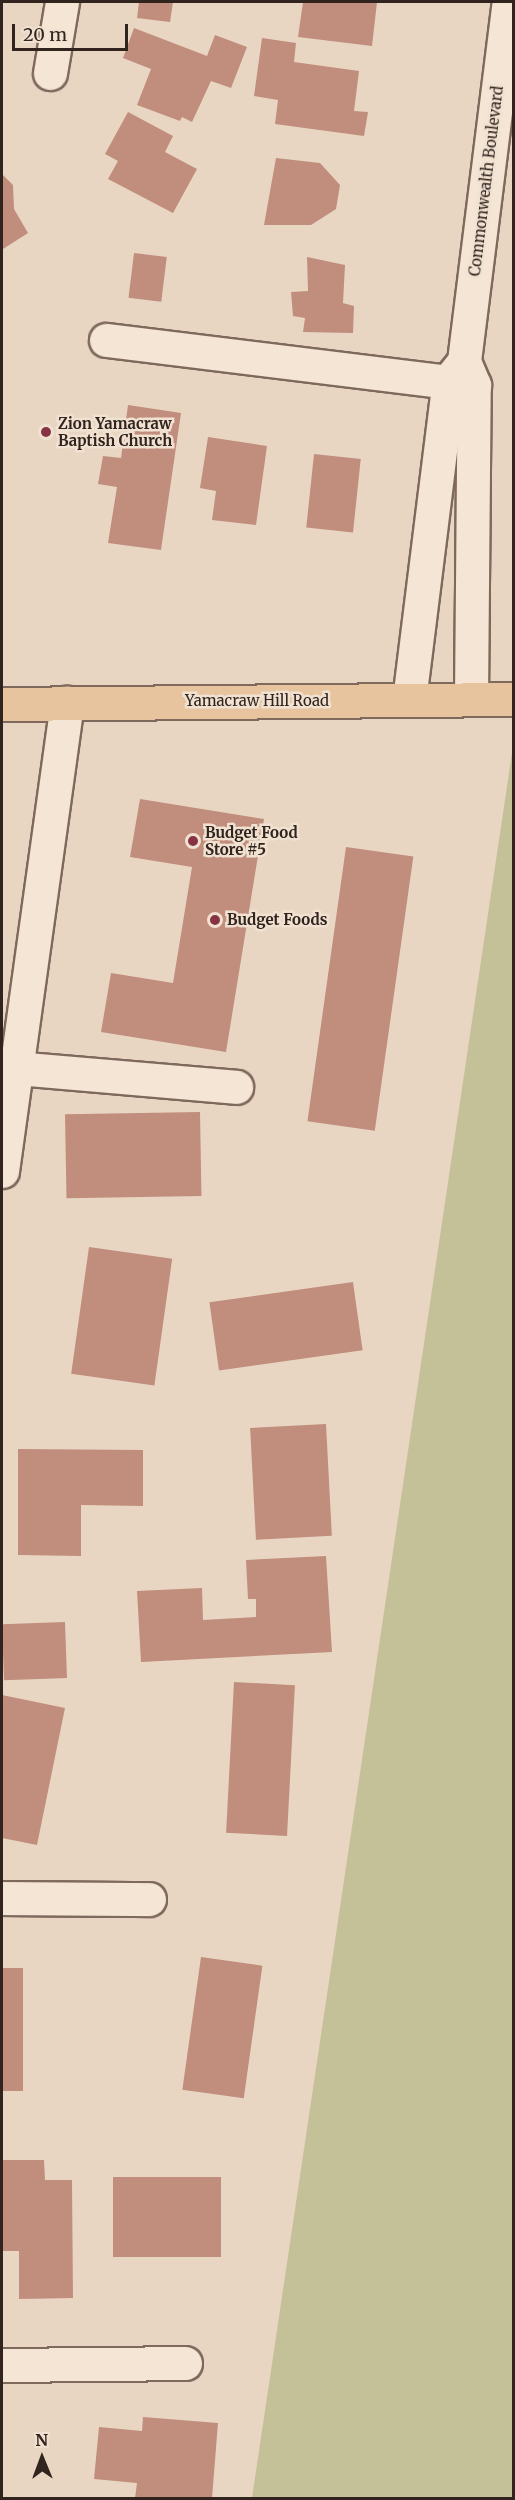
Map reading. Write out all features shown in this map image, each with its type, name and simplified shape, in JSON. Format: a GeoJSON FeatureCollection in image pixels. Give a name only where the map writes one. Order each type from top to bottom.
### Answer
{"type":"FeatureCollection","features":[{"type":"Feature","properties":{"kind":"main road","name":"Yamacraw Hill Road"},"geometry":{"type":"LineString","coordinates":[[2,704],[513,699]]}},
{"type":"Feature","properties":{"kind":"street"},"geometry":{"type":"LineString","coordinates":[[50,73],[62,2]]}},
{"type":"Feature","properties":{"kind":"street","name":"Commonwealth Boulevard"},"geometry":{"type":"LineString","coordinates":[[409,700],[502,139],[509,2]]}},
{"type":"Feature","properties":{"kind":"street"},"geometry":{"type":"LineString","coordinates":[[106,340],[462,375]]}},
{"type":"Feature","properties":{"kind":"street","name":"Commonwealth Boulevard"},"geometry":{"type":"LineString","coordinates":[[462,375],[471,699]]}},
{"type":"Feature","properties":{"kind":"street"},"geometry":{"type":"LineString","coordinates":[[2,1171],[67,702]]}},
{"type":"Feature","properties":{"kind":"street"},"geometry":{"type":"LineString","coordinates":[[16,1068],[236,1087]]}},
{"type":"Feature","properties":{"kind":"street"},"geometry":{"type":"LineString","coordinates":[[2,1899],[149,1899]]}},
{"type":"Feature","properties":{"kind":"street"},"geometry":{"type":"LineString","coordinates":[[2,2365],[185,2363]]}},
{"type":"Feature","properties":{"kind":"shaded area"},"geometry":{"type":"Polygon","coordinates":[[[513,746],[513,2498],[252,2498],[513,746]]]}},
{"type":"Feature","properties":{"kind":"building"},"geometry":{"type":"Polygon","coordinates":[[[139,2],[173,2],[170,22],[137,18],[139,2]]]}},
{"type":"Feature","properties":{"kind":"building"},"geometry":{"type":"Polygon","coordinates":[[[303,2],[377,2],[372,46],[298,37],[303,2]]]}},
{"type":"Feature","properties":{"kind":"building"},"geometry":{"type":"Polygon","coordinates":[[[134,28],[207,56],[215,35],[247,47],[231,88],[211,81],[192,122],[182,117],[180,121],[137,105],[151,69],[123,58],[134,28]]]}},
{"type":"Feature","properties":{"kind":"building"},"geometry":{"type":"Polygon","coordinates":[[[262,38],[296,43],[294,62],[359,71],[354,111],[368,112],[364,136],[275,124],[278,100],[254,96],[262,38]]]}},
{"type":"Feature","properties":{"kind":"building"},"geometry":{"type":"Polygon","coordinates":[[[128,112],[173,136],[165,152],[197,169],[173,213],[108,179],[118,161],[105,154],[128,112]]]}},
{"type":"Feature","properties":{"kind":"building"},"geometry":{"type":"Polygon","coordinates":[[[276,158],[320,163],[340,185],[336,209],[311,225],[264,225],[276,158]]]}},
{"type":"Feature","properties":{"kind":"building"},"geometry":{"type":"Polygon","coordinates":[[[2,174],[13,185],[14,209],[28,233],[3,249],[2,174]]]}},
{"type":"Feature","properties":{"kind":"building"},"geometry":{"type":"Polygon","coordinates":[[[134,253],[167,257],[161,302],[129,298],[134,253]]]}},
{"type":"Feature","properties":{"kind":"building"},"geometry":{"type":"Polygon","coordinates":[[[307,257],[345,265],[343,303],[354,306],[353,333],[303,332],[305,318],[293,316],[291,292],[308,291],[307,257]]]}},
{"type":"Feature","properties":{"kind":"building"},"geometry":{"type":"Polygon","coordinates":[[[128,405],[181,413],[161,550],[108,543],[117,487],[98,484],[103,456],[121,458],[128,405]]]}},
{"type":"Feature","properties":{"kind":"building"},"geometry":{"type":"Polygon","coordinates":[[[208,437],[267,446],[256,525],[212,520],[216,491],[200,488],[208,437]]]}},
{"type":"Feature","properties":{"kind":"building"},"geometry":{"type":"Polygon","coordinates":[[[314,454],[361,459],[353,533],[306,528],[314,454]]]}},
{"type":"Feature","properties":{"kind":"building","name":"Budget Foods"},"geometry":{"type":"Polygon","coordinates":[[[140,799],[264,819],[226,1052],[101,1032],[111,973],[173,983],[192,867],[130,857],[140,799]]]}},
{"type":"Feature","properties":{"kind":"building"},"geometry":{"type":"Polygon","coordinates":[[[346,847],[413,856],[375,1131],[307,1121],[346,847]]]}},
{"type":"Feature","properties":{"kind":"building"},"geometry":{"type":"Polygon","coordinates":[[[200,1112],[201,1196],[66,1198],[65,1114],[200,1112]]]}},
{"type":"Feature","properties":{"kind":"building"},"geometry":{"type":"Polygon","coordinates":[[[89,1247],[172,1259],[154,1385],[71,1374],[89,1247]]]}},
{"type":"Feature","properties":{"kind":"building"},"geometry":{"type":"Polygon","coordinates":[[[353,1282],[363,1350],[219,1371],[209,1302],[353,1282]]]}},
{"type":"Feature","properties":{"kind":"building"},"geometry":{"type":"Polygon","coordinates":[[[326,1424],[332,1536],[256,1540],[250,1428],[326,1424]]]}},
{"type":"Feature","properties":{"kind":"building"},"geometry":{"type":"Polygon","coordinates":[[[18,1449],[143,1450],[143,1506],[81,1505],[81,1556],[18,1555],[18,1449]]]}},
{"type":"Feature","properties":{"kind":"building"},"geometry":{"type":"Polygon","coordinates":[[[326,1556],[332,1652],[141,1662],[137,1591],[202,1588],[203,1620],[256,1617],[256,1599],[248,1599],[246,1560],[326,1556]]]}},
{"type":"Feature","properties":{"kind":"building"},"geometry":{"type":"Polygon","coordinates":[[[65,1622],[67,1678],[4,1680],[2,1624],[65,1622]]]}},
{"type":"Feature","properties":{"kind":"building"},"geometry":{"type":"Polygon","coordinates":[[[234,1682],[295,1685],[287,1836],[226,1833],[234,1682]]]}},
{"type":"Feature","properties":{"kind":"building"},"geometry":{"type":"Polygon","coordinates":[[[2,1695],[65,1708],[37,1845],[2,1838],[2,1695]]]}},
{"type":"Feature","properties":{"kind":"building"},"geometry":{"type":"Polygon","coordinates":[[[201,1957],[262,1966],[244,2098],[182,2090],[201,1957]]]}},
{"type":"Feature","properties":{"kind":"building"},"geometry":{"type":"Polygon","coordinates":[[[2,1968],[23,1968],[23,2091],[2,2091],[2,1968]]]}},
{"type":"Feature","properties":{"kind":"building"},"geometry":{"type":"Polygon","coordinates":[[[2,2160],[44,2160],[45,2180],[72,2180],[73,2298],[19,2299],[19,2251],[2,2251],[2,2160]]]}},
{"type":"Feature","properties":{"kind":"building"},"geometry":{"type":"Polygon","coordinates":[[[113,2177],[221,2177],[221,2257],[113,2257],[113,2177]]]}},
{"type":"Feature","properties":{"kind":"building"},"geometry":{"type":"Polygon","coordinates":[[[143,2417],[218,2423],[212,2498],[135,2498],[137,2483],[94,2479],[99,2427],[142,2431],[143,2417]]]}},
{"type":"Feature","properties":{"kind":"place","name":"Zion Yamacraw Baptish Church"},"geometry":{"type":"Point","coordinates":[46,432]}},
{"type":"Feature","properties":{"kind":"place","name":"Budget Food Store #5"},"geometry":{"type":"Point","coordinates":[193,841]}},
{"type":"Feature","properties":{"kind":"place","name":"Budget Foods"},"geometry":{"type":"Point","coordinates":[215,920]}}]}
